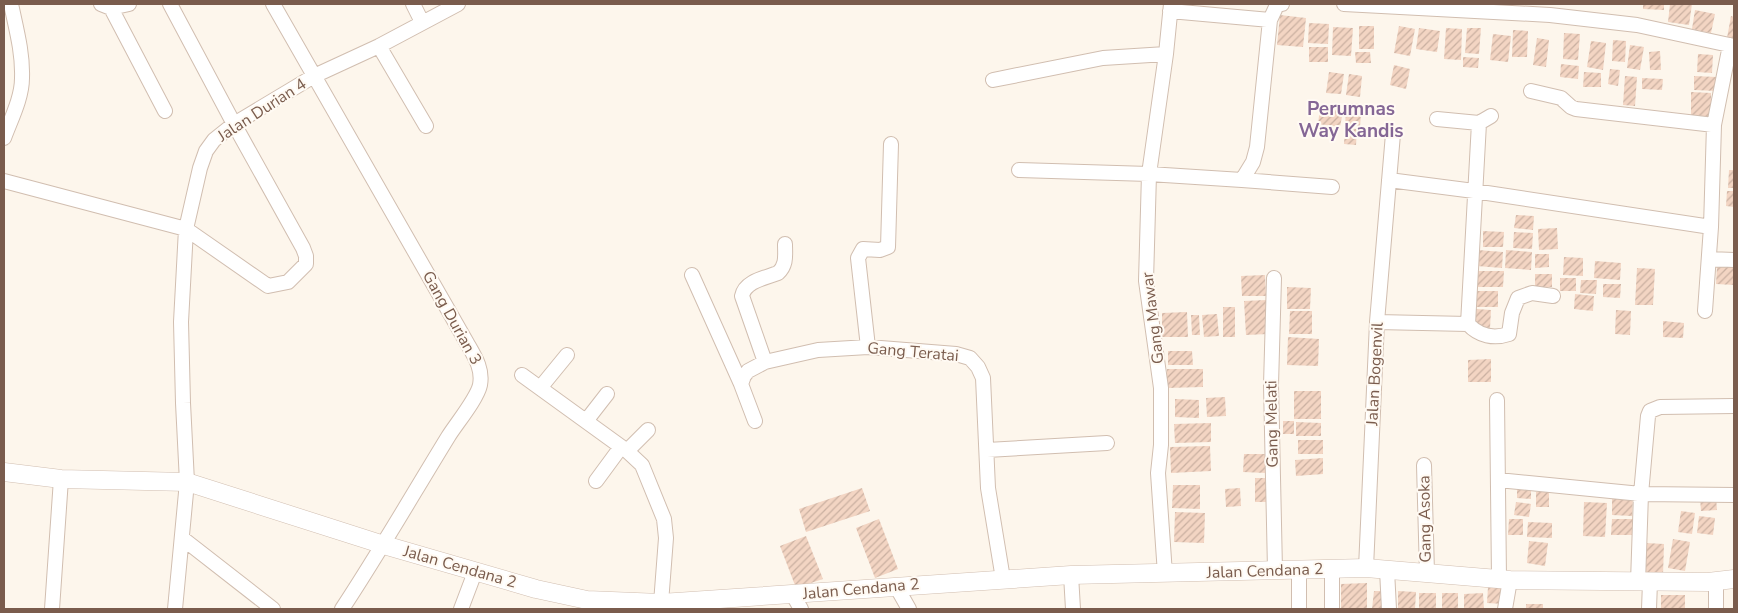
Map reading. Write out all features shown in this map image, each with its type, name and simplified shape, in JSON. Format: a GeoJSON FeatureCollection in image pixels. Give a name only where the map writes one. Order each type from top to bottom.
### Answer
{"type":"FeatureCollection","features":[{"type":"Feature","properties":{"kind":"street"},"geometry":{"type":"LineString","coordinates":[[4,138],[17,103],[22,79],[20,45],[10,30],[11,4]]}},
{"type":"Feature","properties":{"kind":"street"},"geometry":{"type":"LineString","coordinates":[[129,4],[106,6],[165,111]]}},
{"type":"Feature","properties":{"kind":"street"},"geometry":{"type":"LineString","coordinates":[[4,180],[186,229],[268,286],[288,282],[306,264],[303,248],[170,4]]}},
{"type":"Feature","properties":{"kind":"street","name":"Gang Durian 3"},"geometry":{"type":"LineString","coordinates":[[273,4],[467,343],[481,372],[480,387],[384,545],[342,609]]}},
{"type":"Feature","properties":{"kind":"street"},"geometry":{"type":"LineString","coordinates":[[413,4],[422,22]]}},
{"type":"Feature","properties":{"kind":"street","name":"Jalan Durian 4"},"geometry":{"type":"LineString","coordinates":[[175,609],[187,482],[182,403],[181,322],[186,229],[206,150],[214,140],[234,124],[314,76],[379,46],[458,4]]}},
{"type":"Feature","properties":{"kind":"street"},"geometry":{"type":"LineString","coordinates":[[1242,180],[1253,162],[1257,146],[1270,20],[1277,5],[1282,4]]}},
{"type":"Feature","properties":{"kind":"street"},"geometry":{"type":"LineString","coordinates":[[1344,4],[1551,9],[1637,25],[1732,46],[1714,125],[1706,311]]}},
{"type":"Feature","properties":{"kind":"street"},"geometry":{"type":"LineString","coordinates":[[1171,7],[1270,20]]}},
{"type":"Feature","properties":{"kind":"street","name":"Gang Mawar"},"geometry":{"type":"LineString","coordinates":[[1165,574],[1158,473],[1161,445],[1161,388],[1146,281],[1150,174],[1171,7]]}},
{"type":"Feature","properties":{"kind":"street"},"geometry":{"type":"LineString","coordinates":[[379,46],[426,126]]}},
{"type":"Feature","properties":{"kind":"street"},"geometry":{"type":"LineString","coordinates":[[993,80],[1103,58],[1166,54]]}},
{"type":"Feature","properties":{"kind":"street"},"geometry":{"type":"LineString","coordinates":[[1531,90],[1561,98],[1571,108],[1576,109],[1714,125]]}},
{"type":"Feature","properties":{"kind":"street"},"geometry":{"type":"LineString","coordinates":[[1437,119],[1479,123],[1491,116]]}},
{"type":"Feature","properties":{"kind":"street"},"geometry":{"type":"LineString","coordinates":[[1479,123],[1468,324],[1473,330],[1481,334],[1498,337],[1509,334],[1512,314],[1518,298],[1532,293],[1553,296]]}},
{"type":"Feature","properties":{"kind":"street","name":"Jalan Bogenvil"},"geometry":{"type":"LineString","coordinates":[[1366,568],[1377,322],[1393,134]]}},
{"type":"Feature","properties":{"kind":"street"},"geometry":{"type":"LineString","coordinates":[[868,347],[858,258],[863,249],[880,250],[888,247],[891,144]]}},
{"type":"Feature","properties":{"kind":"street"},"geometry":{"type":"LineString","coordinates":[[1019,170],[1150,174],[1332,187]]}},
{"type":"Feature","properties":{"kind":"street"},"geometry":{"type":"LineString","coordinates":[[1390,180],[1711,227]]}},
{"type":"Feature","properties":{"kind":"street"},"geometry":{"type":"LineString","coordinates":[[765,362],[742,296],[747,286],[782,270],[785,266],[785,244]]}},
{"type":"Feature","properties":{"kind":"street"},"geometry":{"type":"LineString","coordinates":[[1709,258],[1734,260]]}},
{"type":"Feature","properties":{"kind":"street"},"geometry":{"type":"LineString","coordinates":[[692,275],[741,384],[755,421]]}},
{"type":"Feature","properties":{"kind":"street","name":"Gang Melati"},"geometry":{"type":"LineString","coordinates":[[1274,278],[1271,385],[1275,570]]}},
{"type":"Feature","properties":{"kind":"street"},"geometry":{"type":"LineString","coordinates":[[1377,322],[1468,324]]}},
{"type":"Feature","properties":{"kind":"street","name":"Gang Teratai"},"geometry":{"type":"LineString","coordinates":[[741,384],[748,372],[765,362],[818,350],[868,347],[956,354],[970,358],[978,367],[983,378],[988,488],[1004,579]]}},
{"type":"Feature","properties":{"kind":"street"},"geometry":{"type":"LineString","coordinates":[[540,388],[567,355]]}},
{"type":"Feature","properties":{"kind":"street"},"geometry":{"type":"LineString","coordinates":[[522,375],[624,449],[642,465],[664,519],[666,538],[661,603]]}},
{"type":"Feature","properties":{"kind":"street"},"geometry":{"type":"LineString","coordinates":[[586,421],[607,394]]}},
{"type":"Feature","properties":{"kind":"street"},"geometry":{"type":"LineString","coordinates":[[1498,400],[1498,480],[1505,579],[1505,609]]}},
{"type":"Feature","properties":{"kind":"street"},"geometry":{"type":"LineString","coordinates":[[1649,609],[1644,582],[1642,494],[1648,416],[1650,411],[1660,407],[1734,406]]}},
{"type":"Feature","properties":{"kind":"street"},"geometry":{"type":"LineString","coordinates":[[596,482],[624,449],[648,430]]}},
{"type":"Feature","properties":{"kind":"street"},"geometry":{"type":"LineString","coordinates":[[987,450],[1108,443]]}},
{"type":"Feature","properties":{"kind":"street","name":"Gang Asoka"},"geometry":{"type":"LineString","coordinates":[[1424,465],[1427,573]]}},
{"type":"Feature","properties":{"kind":"street","name":"Jalan Cendana 2"},"geometry":{"type":"LineString","coordinates":[[4,472],[61,479],[187,482],[384,545],[585,605],[797,602],[896,586],[1004,579],[1070,575],[1165,574],[1332,568],[1366,568],[1505,579],[1644,582],[1734,579]]}},
{"type":"Feature","properties":{"kind":"street"},"geometry":{"type":"LineString","coordinates":[[52,609],[61,479]]}},
{"type":"Feature","properties":{"kind":"street"},"geometry":{"type":"LineString","coordinates":[[1498,480],[1642,494],[1734,495]]}},
{"type":"Feature","properties":{"kind":"street"},"geometry":{"type":"LineString","coordinates":[[182,538],[273,609]]}},
{"type":"Feature","properties":{"kind":"street"},"geometry":{"type":"LineString","coordinates":[[1332,568],[1332,609]]}},
{"type":"Feature","properties":{"kind":"street"},"geometry":{"type":"LineString","coordinates":[[1299,570],[1299,609]]}},
{"type":"Feature","properties":{"kind":"street"},"geometry":{"type":"LineString","coordinates":[[1387,570],[1389,609]]}},
{"type":"Feature","properties":{"kind":"street"},"geometry":{"type":"LineString","coordinates":[[461,609],[476,572]]}},
{"type":"Feature","properties":{"kind":"street"},"geometry":{"type":"LineString","coordinates":[[1070,575],[1073,609]]}},
{"type":"Feature","properties":{"kind":"street"},"geometry":{"type":"LineString","coordinates":[[1716,581],[1716,609]]}},
{"type":"Feature","properties":{"kind":"street"},"geometry":{"type":"LineString","coordinates":[[896,586],[909,609]]}},
{"type":"Feature","properties":{"kind":"building"},"geometry":{"type":"Polygon","coordinates":[[[1643,4],[1664,4],[1664,10],[1643,9],[1643,4]]]}},
{"type":"Feature","properties":{"kind":"building"},"geometry":{"type":"Polygon","coordinates":[[[1670,4],[1692,4],[1689,25],[1668,22],[1670,4]]]}},
{"type":"Feature","properties":{"kind":"building"},"geometry":{"type":"Polygon","coordinates":[[[1695,10],[1715,14],[1711,33],[1692,29],[1695,10]]]}},
{"type":"Feature","properties":{"kind":"building"},"geometry":{"type":"Polygon","coordinates":[[[1280,15],[1306,18],[1303,47],[1277,45],[1280,15]]]}},
{"type":"Feature","properties":{"kind":"building"},"geometry":{"type":"Polygon","coordinates":[[[1731,16],[1734,17],[1734,40],[1727,38],[1731,16]]]}},
{"type":"Feature","properties":{"kind":"building"},"geometry":{"type":"Polygon","coordinates":[[[1309,23],[1329,24],[1328,44],[1308,43],[1309,23]]]}},
{"type":"Feature","properties":{"kind":"building"},"geometry":{"type":"Polygon","coordinates":[[[1359,26],[1374,26],[1374,49],[1359,49],[1359,26]]]}},
{"type":"Feature","properties":{"kind":"building"},"geometry":{"type":"Polygon","coordinates":[[[1399,26],[1415,29],[1410,56],[1394,53],[1399,26]]]}},
{"type":"Feature","properties":{"kind":"building"},"geometry":{"type":"Polygon","coordinates":[[[1333,27],[1353,28],[1351,56],[1332,55],[1333,27]]]}},
{"type":"Feature","properties":{"kind":"building"},"geometry":{"type":"Polygon","coordinates":[[[1419,28],[1440,31],[1437,52],[1416,49],[1419,28]]]}},
{"type":"Feature","properties":{"kind":"building"},"geometry":{"type":"Polygon","coordinates":[[[1446,28],[1462,29],[1461,60],[1444,59],[1446,28]]]}},
{"type":"Feature","properties":{"kind":"building"},"geometry":{"type":"Polygon","coordinates":[[[1467,28],[1481,28],[1479,54],[1465,53],[1467,28]]]}},
{"type":"Feature","properties":{"kind":"building"},"geometry":{"type":"Polygon","coordinates":[[[1513,30],[1528,31],[1527,57],[1512,57],[1513,30]]]}},
{"type":"Feature","properties":{"kind":"building"},"geometry":{"type":"Polygon","coordinates":[[[1564,33],[1580,34],[1578,60],[1563,59],[1564,33]]]}},
{"type":"Feature","properties":{"kind":"building"},"geometry":{"type":"Polygon","coordinates":[[[1493,34],[1511,36],[1508,62],[1490,60],[1493,34]]]}},
{"type":"Feature","properties":{"kind":"building"},"geometry":{"type":"Polygon","coordinates":[[[1537,38],[1549,40],[1546,67],[1533,65],[1537,38]]]}},
{"type":"Feature","properties":{"kind":"building"},"geometry":{"type":"Polygon","coordinates":[[[1613,40],[1626,41],[1625,62],[1612,61],[1613,40]]]}},
{"type":"Feature","properties":{"kind":"building"},"geometry":{"type":"Polygon","coordinates":[[[1591,41],[1606,43],[1603,70],[1587,67],[1591,41]]]}},
{"type":"Feature","properties":{"kind":"building"},"geometry":{"type":"Polygon","coordinates":[[[1630,45],[1644,47],[1640,70],[1627,68],[1630,45]]]}},
{"type":"Feature","properties":{"kind":"building"},"geometry":{"type":"Polygon","coordinates":[[[1309,47],[1328,47],[1328,62],[1309,62],[1309,47]]]}},
{"type":"Feature","properties":{"kind":"building"},"geometry":{"type":"Polygon","coordinates":[[[1660,51],[1661,70],[1650,70],[1649,52],[1660,51]]]}},
{"type":"Feature","properties":{"kind":"building"},"geometry":{"type":"Polygon","coordinates":[[[1355,52],[1370,52],[1371,63],[1356,63],[1355,52]]]}},
{"type":"Feature","properties":{"kind":"building"},"geometry":{"type":"Polygon","coordinates":[[[1698,54],[1713,55],[1712,73],[1697,72],[1698,54]]]}},
{"type":"Feature","properties":{"kind":"building"},"geometry":{"type":"Polygon","coordinates":[[[1463,57],[1479,58],[1478,68],[1463,67],[1463,57]]]}},
{"type":"Feature","properties":{"kind":"building"},"geometry":{"type":"Polygon","coordinates":[[[1561,64],[1579,66],[1578,79],[1560,77],[1561,64]]]}},
{"type":"Feature","properties":{"kind":"building"},"geometry":{"type":"Polygon","coordinates":[[[1394,65],[1410,69],[1406,89],[1390,85],[1394,65]]]}},
{"type":"Feature","properties":{"kind":"building"},"geometry":{"type":"Polygon","coordinates":[[[1610,69],[1620,70],[1618,86],[1608,84],[1610,69]]]}},
{"type":"Feature","properties":{"kind":"building"},"geometry":{"type":"Polygon","coordinates":[[[1329,72],[1344,74],[1341,94],[1326,93],[1329,72]]]}},
{"type":"Feature","properties":{"kind":"building"},"geometry":{"type":"Polygon","coordinates":[[[1584,72],[1601,73],[1601,87],[1583,87],[1584,72]]]}},
{"type":"Feature","properties":{"kind":"building"},"geometry":{"type":"Polygon","coordinates":[[[1349,74],[1362,76],[1360,97],[1346,95],[1349,74]]]}},
{"type":"Feature","properties":{"kind":"building"},"geometry":{"type":"Polygon","coordinates":[[[1625,76],[1637,77],[1635,106],[1623,105],[1625,76]]]}},
{"type":"Feature","properties":{"kind":"building"},"geometry":{"type":"Polygon","coordinates":[[[1694,76],[1717,77],[1717,91],[1694,90],[1694,76]]]}},
{"type":"Feature","properties":{"kind":"building"},"geometry":{"type":"Polygon","coordinates":[[[1642,78],[1663,79],[1662,90],[1642,89],[1642,78]]]}},
{"type":"Feature","properties":{"kind":"building"},"geometry":{"type":"Polygon","coordinates":[[[1691,92],[1711,93],[1711,116],[1691,116],[1691,92]]]}},
{"type":"Feature","properties":{"kind":"building"},"geometry":{"type":"Polygon","coordinates":[[[1347,103],[1362,104],[1360,126],[1345,124],[1347,103]]]}},
{"type":"Feature","properties":{"kind":"building"},"geometry":{"type":"Polygon","coordinates":[[[1320,108],[1343,111],[1340,127],[1318,124],[1320,108]]]}},
{"type":"Feature","properties":{"kind":"building"},"geometry":{"type":"Polygon","coordinates":[[[1345,128],[1357,129],[1356,145],[1344,144],[1345,128]]]}},
{"type":"Feature","properties":{"kind":"building"},"geometry":{"type":"Polygon","coordinates":[[[1729,170],[1734,170],[1734,188],[1728,188],[1729,170]]]}},
{"type":"Feature","properties":{"kind":"building"},"geometry":{"type":"Polygon","coordinates":[[[1727,191],[1734,191],[1734,207],[1726,206],[1727,191]]]}},
{"type":"Feature","properties":{"kind":"building"},"geometry":{"type":"Polygon","coordinates":[[[1516,215],[1534,216],[1533,230],[1514,228],[1516,215]]]}},
{"type":"Feature","properties":{"kind":"building"},"geometry":{"type":"Polygon","coordinates":[[[1557,228],[1558,249],[1539,250],[1538,229],[1557,228]]]}},
{"type":"Feature","properties":{"kind":"building"},"geometry":{"type":"Polygon","coordinates":[[[1483,231],[1504,232],[1503,247],[1483,247],[1483,231]]]}},
{"type":"Feature","properties":{"kind":"building"},"geometry":{"type":"Polygon","coordinates":[[[1514,232],[1533,233],[1532,249],[1513,248],[1514,232]]]}},
{"type":"Feature","properties":{"kind":"building"},"geometry":{"type":"Polygon","coordinates":[[[1478,250],[1503,252],[1502,268],[1477,266],[1478,250]]]}},
{"type":"Feature","properties":{"kind":"building"},"geometry":{"type":"Polygon","coordinates":[[[1506,250],[1532,252],[1531,270],[1505,268],[1506,250]]]}},
{"type":"Feature","properties":{"kind":"building"},"geometry":{"type":"Polygon","coordinates":[[[1535,254],[1549,254],[1549,267],[1535,268],[1535,254]]]}},
{"type":"Feature","properties":{"kind":"building"},"geometry":{"type":"Polygon","coordinates":[[[1564,257],[1583,258],[1583,276],[1563,275],[1564,257]]]}},
{"type":"Feature","properties":{"kind":"building"},"geometry":{"type":"Polygon","coordinates":[[[1595,261],[1621,263],[1620,280],[1594,278],[1595,261]]]}},
{"type":"Feature","properties":{"kind":"building"},"geometry":{"type":"Polygon","coordinates":[[[1717,266],[1734,267],[1734,285],[1716,284],[1717,266]]]}},
{"type":"Feature","properties":{"kind":"building"},"geometry":{"type":"Polygon","coordinates":[[[1637,268],[1655,269],[1653,305],[1635,305],[1637,268]]]}},
{"type":"Feature","properties":{"kind":"building"},"geometry":{"type":"Polygon","coordinates":[[[1478,271],[1504,271],[1503,287],[1478,287],[1478,271]]]}},
{"type":"Feature","properties":{"kind":"building"},"geometry":{"type":"Polygon","coordinates":[[[1535,274],[1552,274],[1552,287],[1535,287],[1535,274]]]}},
{"type":"Feature","properties":{"kind":"building"},"geometry":{"type":"Polygon","coordinates":[[[1265,275],[1266,296],[1242,296],[1241,276],[1265,275]]]}},
{"type":"Feature","properties":{"kind":"building"},"geometry":{"type":"Polygon","coordinates":[[[1560,278],[1576,278],[1576,291],[1560,291],[1560,278]]]}},
{"type":"Feature","properties":{"kind":"building"},"geometry":{"type":"Polygon","coordinates":[[[1581,280],[1597,280],[1596,294],[1580,293],[1581,280]]]}},
{"type":"Feature","properties":{"kind":"building"},"geometry":{"type":"Polygon","coordinates":[[[1603,284],[1621,284],[1620,298],[1603,297],[1603,284]]]}},
{"type":"Feature","properties":{"kind":"building"},"geometry":{"type":"Polygon","coordinates":[[[1287,287],[1311,288],[1310,309],[1287,309],[1287,287]]]}},
{"type":"Feature","properties":{"kind":"building"},"geometry":{"type":"Polygon","coordinates":[[[1477,291],[1498,291],[1498,307],[1477,307],[1477,291]]]}},
{"type":"Feature","properties":{"kind":"building"},"geometry":{"type":"Polygon","coordinates":[[[1575,294],[1594,296],[1593,311],[1574,309],[1575,294]]]}},
{"type":"Feature","properties":{"kind":"building"},"geometry":{"type":"Polygon","coordinates":[[[1266,300],[1268,334],[1246,335],[1244,301],[1266,300]]]}},
{"type":"Feature","properties":{"kind":"building"},"geometry":{"type":"Polygon","coordinates":[[[1223,307],[1235,307],[1235,337],[1223,337],[1223,307]]]}},
{"type":"Feature","properties":{"kind":"building"},"geometry":{"type":"Polygon","coordinates":[[[1476,309],[1491,310],[1490,328],[1476,327],[1476,309]]]}},
{"type":"Feature","properties":{"kind":"building"},"geometry":{"type":"Polygon","coordinates":[[[1616,310],[1631,311],[1630,335],[1615,334],[1616,310]]]}},
{"type":"Feature","properties":{"kind":"building"},"geometry":{"type":"Polygon","coordinates":[[[1290,311],[1312,311],[1312,334],[1289,334],[1290,311]]]}},
{"type":"Feature","properties":{"kind":"building"},"geometry":{"type":"Polygon","coordinates":[[[1187,312],[1188,337],[1162,337],[1162,313],[1187,312]]]}},
{"type":"Feature","properties":{"kind":"building"},"geometry":{"type":"Polygon","coordinates":[[[1217,314],[1219,336],[1204,337],[1202,315],[1217,314]]]}},
{"type":"Feature","properties":{"kind":"building"},"geometry":{"type":"Polygon","coordinates":[[[1191,315],[1199,315],[1200,335],[1192,335],[1191,315]]]}},
{"type":"Feature","properties":{"kind":"building"},"geometry":{"type":"Polygon","coordinates":[[[1663,321],[1684,323],[1683,338],[1663,337],[1663,321]]]}},
{"type":"Feature","properties":{"kind":"building"},"geometry":{"type":"Polygon","coordinates":[[[1288,337],[1319,339],[1318,366],[1287,365],[1288,337]]]}},
{"type":"Feature","properties":{"kind":"building"},"geometry":{"type":"Polygon","coordinates":[[[1168,351],[1192,351],[1193,365],[1168,365],[1168,351]]]}},
{"type":"Feature","properties":{"kind":"building"},"geometry":{"type":"Polygon","coordinates":[[[1491,359],[1491,382],[1468,382],[1468,360],[1491,359]]]}},
{"type":"Feature","properties":{"kind":"building"},"geometry":{"type":"Polygon","coordinates":[[[1167,369],[1203,369],[1203,387],[1167,388],[1167,369]]]}},
{"type":"Feature","properties":{"kind":"building"},"geometry":{"type":"Polygon","coordinates":[[[1294,391],[1321,391],[1321,419],[1294,419],[1294,391]]]}},
{"type":"Feature","properties":{"kind":"building"},"geometry":{"type":"Polygon","coordinates":[[[1225,397],[1226,416],[1207,417],[1206,398],[1225,397]]]}},
{"type":"Feature","properties":{"kind":"building"},"geometry":{"type":"Polygon","coordinates":[[[1175,399],[1199,400],[1199,418],[1175,417],[1175,399]]]}},
{"type":"Feature","properties":{"kind":"building"},"geometry":{"type":"Polygon","coordinates":[[[1283,421],[1294,421],[1294,434],[1283,434],[1283,421]]]}},
{"type":"Feature","properties":{"kind":"building"},"geometry":{"type":"Polygon","coordinates":[[[1296,422],[1321,423],[1321,436],[1296,436],[1296,422]]]}},
{"type":"Feature","properties":{"kind":"building"},"geometry":{"type":"Polygon","coordinates":[[[1211,423],[1211,442],[1175,443],[1174,424],[1211,423]]]}},
{"type":"Feature","properties":{"kind":"building"},"geometry":{"type":"Polygon","coordinates":[[[1298,440],[1323,440],[1323,454],[1298,454],[1298,440]]]}},
{"type":"Feature","properties":{"kind":"building"},"geometry":{"type":"Polygon","coordinates":[[[1210,446],[1211,471],[1171,473],[1170,447],[1210,446]]]}},
{"type":"Feature","properties":{"kind":"building"},"geometry":{"type":"Polygon","coordinates":[[[1244,454],[1266,454],[1266,473],[1243,472],[1244,454]]]}},
{"type":"Feature","properties":{"kind":"building"},"geometry":{"type":"Polygon","coordinates":[[[1323,458],[1323,474],[1296,476],[1295,460],[1323,458]]]}},
{"type":"Feature","properties":{"kind":"building"},"geometry":{"type":"Polygon","coordinates":[[[1255,478],[1269,478],[1269,502],[1255,502],[1255,478]]]}},
{"type":"Feature","properties":{"kind":"building"},"geometry":{"type":"Polygon","coordinates":[[[1173,485],[1200,485],[1200,509],[1172,508],[1173,485]]]}},
{"type":"Feature","properties":{"kind":"building"},"geometry":{"type":"Polygon","coordinates":[[[1517,485],[1531,486],[1531,499],[1517,498],[1517,485]]]}},
{"type":"Feature","properties":{"kind":"building"},"geometry":{"type":"Polygon","coordinates":[[[862,488],[870,511],[806,532],[799,509],[862,488]]]}},
{"type":"Feature","properties":{"kind":"building"},"geometry":{"type":"Polygon","coordinates":[[[1240,488],[1241,506],[1226,507],[1225,489],[1240,488]]]}},
{"type":"Feature","properties":{"kind":"building"},"geometry":{"type":"Polygon","coordinates":[[[1536,492],[1549,492],[1549,507],[1536,507],[1536,492]]]}},
{"type":"Feature","properties":{"kind":"building"},"geometry":{"type":"Polygon","coordinates":[[[1612,496],[1633,497],[1632,516],[1612,515],[1612,496]]]}},
{"type":"Feature","properties":{"kind":"building"},"geometry":{"type":"Polygon","coordinates":[[[1716,497],[1717,510],[1701,511],[1700,498],[1716,497]]]}},
{"type":"Feature","properties":{"kind":"building"},"geometry":{"type":"Polygon","coordinates":[[[1516,502],[1531,504],[1529,517],[1514,515],[1516,502]]]}},
{"type":"Feature","properties":{"kind":"building"},"geometry":{"type":"Polygon","coordinates":[[[1584,502],[1607,503],[1605,537],[1583,536],[1584,502]]]}},
{"type":"Feature","properties":{"kind":"building"},"geometry":{"type":"Polygon","coordinates":[[[1681,511],[1695,513],[1692,534],[1678,532],[1681,511]]]}},
{"type":"Feature","properties":{"kind":"building"},"geometry":{"type":"Polygon","coordinates":[[[1175,512],[1205,513],[1204,543],[1174,542],[1175,512]]]}},
{"type":"Feature","properties":{"kind":"building"},"geometry":{"type":"Polygon","coordinates":[[[1699,516],[1715,518],[1713,535],[1697,533],[1699,516]]]}},
{"type":"Feature","properties":{"kind":"building"},"geometry":{"type":"Polygon","coordinates":[[[879,519],[898,569],[875,578],[856,528],[879,519]]]}},
{"type":"Feature","properties":{"kind":"building"},"geometry":{"type":"Polygon","coordinates":[[[1509,519],[1523,519],[1523,535],[1508,535],[1509,519]]]}},
{"type":"Feature","properties":{"kind":"building"},"geometry":{"type":"Polygon","coordinates":[[[1612,519],[1633,519],[1633,535],[1611,535],[1612,519]]]}},
{"type":"Feature","properties":{"kind":"building"},"geometry":{"type":"Polygon","coordinates":[[[1528,522],[1552,523],[1552,538],[1527,537],[1528,522]]]}},
{"type":"Feature","properties":{"kind":"building"},"geometry":{"type":"Polygon","coordinates":[[[806,536],[823,579],[796,588],[780,546],[806,536]]]}},
{"type":"Feature","properties":{"kind":"building"},"geometry":{"type":"Polygon","coordinates":[[[1673,539],[1690,542],[1685,571],[1668,568],[1673,539]]]}},
{"type":"Feature","properties":{"kind":"building"},"geometry":{"type":"Polygon","coordinates":[[[1529,541],[1548,543],[1545,566],[1527,563],[1529,541]]]}},
{"type":"Feature","properties":{"kind":"building"},"geometry":{"type":"Polygon","coordinates":[[[1646,543],[1664,544],[1663,575],[1645,574],[1646,543]]]}},
{"type":"Feature","properties":{"kind":"building"},"geometry":{"type":"Polygon","coordinates":[[[1367,583],[1367,609],[1341,609],[1341,584],[1367,583]]]}},
{"type":"Feature","properties":{"kind":"building"},"geometry":{"type":"Polygon","coordinates":[[[1488,587],[1505,588],[1504,604],[1487,603],[1488,587]]]}},
{"type":"Feature","properties":{"kind":"building"},"geometry":{"type":"Polygon","coordinates":[[[1374,591],[1386,591],[1384,609],[1372,609],[1374,591]]]}},
{"type":"Feature","properties":{"kind":"building"},"geometry":{"type":"Polygon","coordinates":[[[1398,591],[1416,592],[1415,609],[1398,609],[1398,591]]]}},
{"type":"Feature","properties":{"kind":"building"},"geometry":{"type":"Polygon","coordinates":[[[1419,593],[1436,593],[1436,609],[1419,609],[1419,593]]]}},
{"type":"Feature","properties":{"kind":"building"},"geometry":{"type":"Polygon","coordinates":[[[1442,593],[1458,593],[1458,609],[1442,609],[1442,593]]]}},
{"type":"Feature","properties":{"kind":"building"},"geometry":{"type":"Polygon","coordinates":[[[1483,593],[1484,609],[1464,609],[1464,594],[1483,593]]]}},
{"type":"Feature","properties":{"kind":"building"},"geometry":{"type":"Polygon","coordinates":[[[1661,595],[1685,595],[1685,609],[1661,609],[1661,595]]]}},
{"type":"Feature","properties":{"kind":"building"},"geometry":{"type":"Polygon","coordinates":[[[1526,604],[1543,604],[1543,609],[1526,609],[1526,604]]]}},
{"type":"Feature","properties":{"kind":"district","name":"Perumnas Way Kandis"},"geometry":{"type":"Point","coordinates":[1351,120]}}]}
